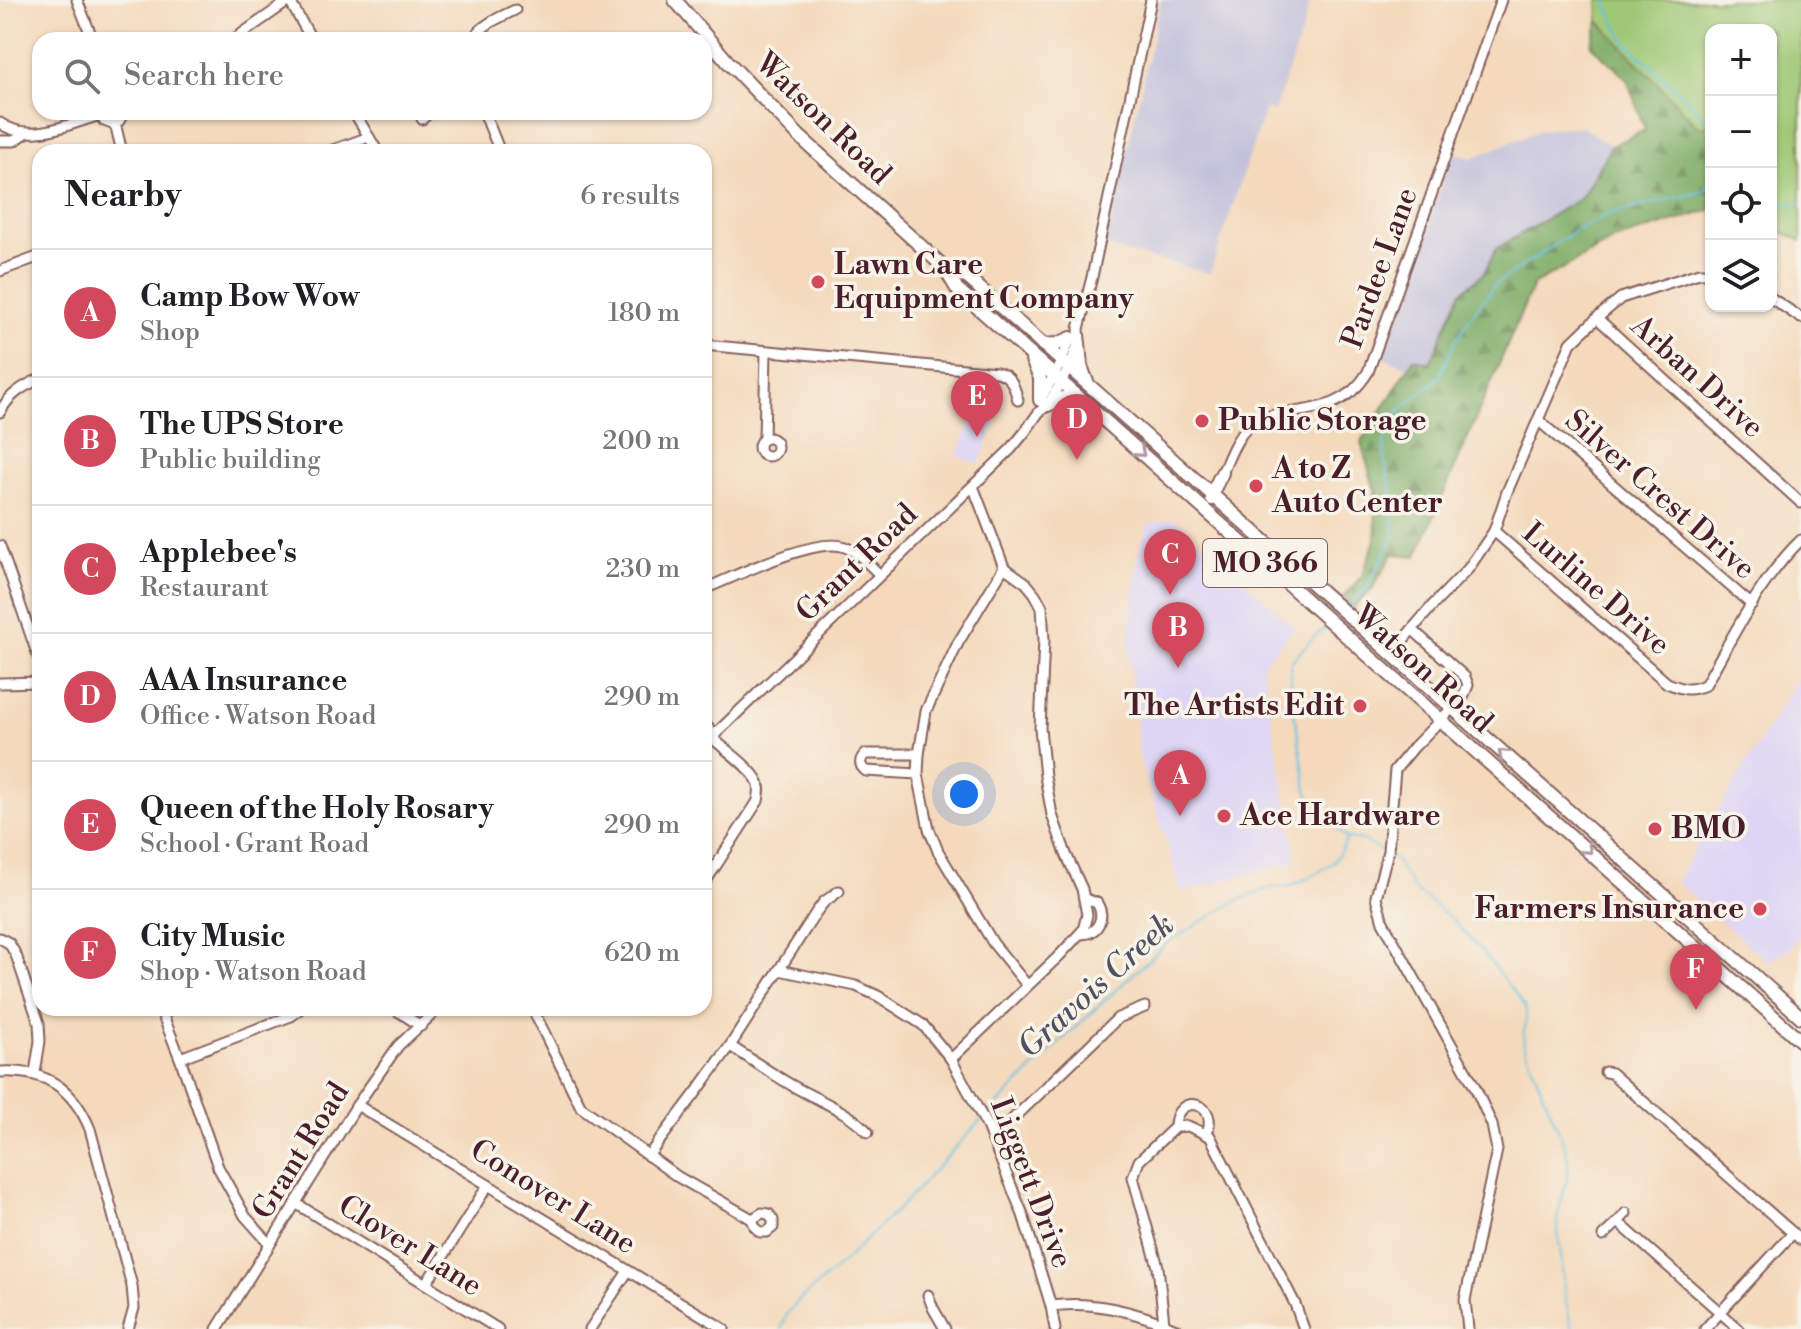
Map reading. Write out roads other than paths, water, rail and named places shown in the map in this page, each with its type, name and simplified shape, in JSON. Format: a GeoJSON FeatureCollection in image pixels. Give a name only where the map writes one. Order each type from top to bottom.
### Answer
{"type":"FeatureCollection","features":[{"type":"Feature","properties":{"kind":"main road","name":"Watson Road"},"geometry":{"type":"LineString","coordinates":[[675,0],[702,32]]}},
{"type":"Feature","properties":{"kind":"main road","name":"Watson Road"},"geometry":{"type":"LineString","coordinates":[[712,43],[779,117],[849,183],[944,267],[968,278],[1199,484],[1215,507],[1327,618],[1801,1041]]}},
{"type":"Feature","properties":{"kind":"main road","name":"Watson Road"},"geometry":{"type":"LineString","coordinates":[[944,267],[957,289],[1057,379],[1338,606],[1801,1017]]}},
{"type":"Feature","properties":{"kind":"main road"},"geometry":{"type":"LineString","coordinates":[[1043,345],[1076,337],[1088,385]]}},
{"type":"Feature","properties":{"kind":"main road"},"geometry":{"type":"LineString","coordinates":[[1029,353],[1040,378],[1042,406],[1063,398],[1078,397]]}},
{"type":"Feature","properties":{"kind":"main road"},"geometry":{"type":"LineString","coordinates":[[1199,484],[1222,473]]}},
{"type":"Feature","properties":{"kind":"main road"},"geometry":{"type":"LineString","coordinates":[[1215,507],[1222,473]]}},
{"type":"Feature","properties":{"kind":"street"},"geometry":{"type":"LineString","coordinates":[[77,0],[90,32]]}},
{"type":"Feature","properties":{"kind":"street"},"geometry":{"type":"LineString","coordinates":[[244,32],[290,0],[308,32]]}},
{"type":"Feature","properties":{"kind":"street","name":"Grant Road"},"geometry":{"type":"LineString","coordinates":[[712,737],[973,486],[1025,432],[1042,406],[1065,365],[1076,337],[1092,277],[1151,0]]}},
{"type":"Feature","properties":{"kind":"street","name":"Pardee Lane"},"geometry":{"type":"LineString","coordinates":[[1222,473],[1236,442],[1253,423],[1266,416],[1333,404],[1360,386],[1368,372],[1420,231],[1501,0]]}},
{"type":"Feature","properties":{"kind":"street"},"geometry":{"type":"LineString","coordinates":[[478,32],[515,10]]}},
{"type":"Feature","properties":{"kind":"street"},"geometry":{"type":"LineString","coordinates":[[0,123],[6,128],[35,134],[80,120]]}},
{"type":"Feature","properties":{"kind":"street"},"geometry":{"type":"LineString","coordinates":[[103,120],[115,123],[119,120]]}},
{"type":"Feature","properties":{"kind":"street"},"geometry":{"type":"LineString","coordinates":[[359,120],[373,144]]}},
{"type":"Feature","properties":{"kind":"street"},"geometry":{"type":"LineString","coordinates":[[487,120],[497,144]]}},
{"type":"Feature","properties":{"kind":"street"},"geometry":{"type":"LineString","coordinates":[[115,123],[120,144]]}},
{"type":"Feature","properties":{"kind":"street"},"geometry":{"type":"LineString","coordinates":[[0,141],[14,141],[26,133]]}},
{"type":"Feature","properties":{"kind":"street"},"geometry":{"type":"LineString","coordinates":[[349,144],[369,137]]}},
{"type":"Feature","properties":{"kind":"street"},"geometry":{"type":"LineString","coordinates":[[0,271],[32,259]]}},
{"type":"Feature","properties":{"kind":"street"},"geometry":{"type":"LineString","coordinates":[[1391,654],[1468,569],[1494,531],[1507,492],[1571,343],[1621,298],[1705,273]]}},
{"type":"Feature","properties":{"kind":"street"},"geometry":{"type":"LineString","coordinates":[[1777,302],[1801,318]]}},
{"type":"Feature","properties":{"kind":"street","name":"Arban Drive"},"geometry":{"type":"LineString","coordinates":[[1597,318],[1801,503]]}},
{"type":"Feature","properties":{"kind":"street"},"geometry":{"type":"LineString","coordinates":[[712,346],[997,372],[1013,381],[1018,400]]}},
{"type":"Feature","properties":{"kind":"street"},"geometry":{"type":"LineString","coordinates":[[764,439],[766,352]]}},
{"type":"Feature","properties":{"kind":"street"},"geometry":{"type":"LineString","coordinates":[[0,412],[22,387],[32,383]]}},
{"type":"Feature","properties":{"kind":"street","name":"Silver Crest Drive"},"geometry":{"type":"LineString","coordinates":[[1538,420],[1752,605]]}},
{"type":"Feature","properties":{"kind":"street"},"geometry":{"type":"LineString","coordinates":[[951,1059],[1080,934],[1087,915],[1085,899],[1052,815],[1045,776],[1040,728],[1044,640],[1042,607],[1026,583],[1004,567],[973,486]]}},
{"type":"Feature","properties":{"kind":"street","name":"Lurline Drive"},"geometry":{"type":"LineString","coordinates":[[1494,531],[1667,683],[1685,690],[1705,685],[1752,605]]}},
{"type":"Feature","properties":{"kind":"street"},"geometry":{"type":"LineString","coordinates":[[1752,605],[1788,552],[1801,540]]}},
{"type":"Feature","properties":{"kind":"street"},"geometry":{"type":"LineString","coordinates":[[712,586],[787,555],[830,544],[844,546],[858,554],[879,574]]}},
{"type":"Feature","properties":{"kind":"street"},"geometry":{"type":"LineString","coordinates":[[0,546],[32,639]]}},
{"type":"Feature","properties":{"kind":"street"},"geometry":{"type":"LineString","coordinates":[[1004,567],[958,643],[926,711],[918,774],[929,829],[938,851],[993,943],[1027,985]]}},
{"type":"Feature","properties":{"kind":"street"},"geometry":{"type":"LineString","coordinates":[[1413,630],[1465,677],[1468,685],[1467,691],[1452,709],[1395,770],[1386,855],[1376,897],[1383,922],[1475,1087],[1492,1125],[1497,1150],[1465,1300],[1468,1329]]}},
{"type":"Feature","properties":{"kind":"street"},"geometry":{"type":"LineString","coordinates":[[0,683],[32,682]]}},
{"type":"Feature","properties":{"kind":"street"},"geometry":{"type":"LineString","coordinates":[[712,741],[750,771],[758,780],[760,789],[758,801],[712,872]]}},
{"type":"Feature","properties":{"kind":"street"},"geometry":{"type":"LineString","coordinates":[[918,774],[866,771],[860,763],[865,754],[919,754]]}},
{"type":"Feature","properties":{"kind":"street"},"geometry":{"type":"LineString","coordinates":[[648,1156],[730,1046],[817,911],[839,891]]}},
{"type":"Feature","properties":{"kind":"street"},"geometry":{"type":"LineString","coordinates":[[0,938],[9,943],[16,955],[32,1002]]}},
{"type":"Feature","properties":{"kind":"street","name":"Liggett Drive"},"geometry":{"type":"LineString","coordinates":[[779,970],[856,986],[878,996],[923,1025],[951,1059],[989,1131],[1023,1215],[1055,1329]]}},
{"type":"Feature","properties":{"kind":"street"},"geometry":{"type":"LineString","coordinates":[[989,1131],[1012,1120],[1118,1018],[1145,1007]]}},
{"type":"Feature","properties":{"kind":"street"},"geometry":{"type":"LineString","coordinates":[[35,1073],[40,1041],[37,1016]]}},
{"type":"Feature","properties":{"kind":"street"},"geometry":{"type":"LineString","coordinates":[[163,1016],[218,1167],[245,1216],[270,1244]]}},
{"type":"Feature","properties":{"kind":"street"},"geometry":{"type":"LineString","coordinates":[[180,1058],[291,1016]]}},
{"type":"Feature","properties":{"kind":"street"},"geometry":{"type":"LineString","coordinates":[[405,1016],[421,1026]]}},
{"type":"Feature","properties":{"kind":"street","name":"Grant Road"},"geometry":{"type":"LineString","coordinates":[[217,1329],[357,1105],[398,1046],[431,1016]]}},
{"type":"Feature","properties":{"kind":"street"},"geometry":{"type":"LineString","coordinates":[[536,1016],[581,1107],[678,1177],[752,1219]]}},
{"type":"Feature","properties":{"kind":"street"},"geometry":{"type":"LineString","coordinates":[[730,1046],[792,1086],[845,1112],[868,1132]]}},
{"type":"Feature","properties":{"kind":"street"},"geometry":{"type":"LineString","coordinates":[[0,1072],[35,1073],[49,1080],[68,1093],[84,1115],[132,1286],[134,1308],[128,1329]]}},
{"type":"Feature","properties":{"kind":"street"},"geometry":{"type":"LineString","coordinates":[[1605,1072],[1611,1073],[1797,1237],[1705,1329]]}},
{"type":"Feature","properties":{"kind":"street","name":"Conover Lane"},"geometry":{"type":"LineString","coordinates":[[357,1105],[724,1329]]}},
{"type":"Feature","properties":{"kind":"street"},"geometry":{"type":"LineString","coordinates":[[1175,1127],[1176,1114],[1180,1109],[1198,1105],[1210,1117],[1206,1135]]}},
{"type":"Feature","properties":{"kind":"street"},"geometry":{"type":"LineString","coordinates":[[1164,1323],[1158,1267],[1133,1177],[1139,1161],[1175,1127],[1188,1126],[1210,1136],[1288,1290],[1304,1329]]}},
{"type":"Feature","properties":{"kind":"street"},"geometry":{"type":"LineString","coordinates":[[426,1284],[488,1185]]}},
{"type":"Feature","properties":{"kind":"street","name":"Clover Lane"},"geometry":{"type":"LineString","coordinates":[[297,1204],[498,1329]]}},
{"type":"Feature","properties":{"kind":"street"},"geometry":{"type":"LineString","coordinates":[[1603,1236],[1626,1213]]}},
{"type":"Feature","properties":{"kind":"street"},"geometry":{"type":"LineString","coordinates":[[1618,1222],[1739,1329]]}},
{"type":"Feature","properties":{"kind":"street"},"geometry":{"type":"LineString","coordinates":[[590,1329],[628,1271]]}},
{"type":"Feature","properties":{"kind":"street"},"geometry":{"type":"LineString","coordinates":[[928,1295],[945,1329]]}},
{"type":"Feature","properties":{"kind":"street"},"geometry":{"type":"LineString","coordinates":[[1051,1306],[1070,1303],[1098,1305],[1176,1329]]}},
{"type":"Feature","properties":{"kind":"waterway","name":"Gravois Creek"},"geometry":{"type":"LineString","coordinates":[[1607,0],[1625,41],[1705,117]]}},
{"type":"Feature","properties":{"kind":"waterway","name":"Gravois Creek"},"geometry":{"type":"LineString","coordinates":[[1347,609],[1367,588],[1394,535],[1392,492],[1384,441],[1389,425],[1396,413],[1440,375],[1455,342],[1496,284],[1572,233],[1609,214],[1705,190]]}},
{"type":"Feature","properties":{"kind":"waterway"},"geometry":{"type":"LineString","coordinates":[[1777,203],[1801,206]]}},
{"type":"Feature","properties":{"kind":"waterway","name":"Gravois Creek"},"geometry":{"type":"LineString","coordinates":[[986,1116],[1064,1038],[1168,942],[1234,902],[1270,888],[1291,886],[1316,874],[1333,862],[1340,852],[1347,838],[1315,810],[1307,790],[1291,694],[1291,662],[1327,627]]}},
{"type":"Feature","properties":{"kind":"waterway"},"geometry":{"type":"LineString","coordinates":[[1348,838],[1363,840],[1385,853]]}},
{"type":"Feature","properties":{"kind":"waterway"},"geometry":{"type":"LineString","coordinates":[[1391,857],[1414,889],[1453,920],[1525,1006],[1524,1046],[1568,1159],[1558,1227],[1564,1292],[1573,1329]]}},
{"type":"Feature","properties":{"kind":"waterway","name":"Gravois Creek"},"geometry":{"type":"LineString","coordinates":[[781,1329],[787,1314],[800,1299],[832,1273],[908,1199],[981,1120]]}},
{"type":"Feature","properties":{"kind":"place","name":"Lawn Care Equipment Company"},"geometry":{"type":"Point","coordinates":[818,282]}},
{"type":"Feature","properties":{"kind":"place","name":"Public Storage"},"geometry":{"type":"Point","coordinates":[1202,421]}},
{"type":"Feature","properties":{"kind":"place","name":"Queen of the Holy Rosary"},"geometry":{"type":"Point","coordinates":[977,437]}},
{"type":"Feature","properties":{"kind":"place","name":"AAA Insurance"},"geometry":{"type":"Point","coordinates":[1077,460]}},
{"type":"Feature","properties":{"kind":"place","name":"A to Z Auto Center"},"geometry":{"type":"Point","coordinates":[1256,486]}},
{"type":"Feature","properties":{"kind":"place","name":"Applebee's"},"geometry":{"type":"Point","coordinates":[1170,595]}},
{"type":"Feature","properties":{"kind":"place","name":"The UPS Store"},"geometry":{"type":"Point","coordinates":[1178,668]}},
{"type":"Feature","properties":{"kind":"place","name":"The Artists Edit"},"geometry":{"type":"Point","coordinates":[1360,706]}},
{"type":"Feature","properties":{"kind":"place","name":"Camp Bow Wow"},"geometry":{"type":"Point","coordinates":[1180,816]}},
{"type":"Feature","properties":{"kind":"place","name":"Ace Hardware"},"geometry":{"type":"Point","coordinates":[1224,816]}},
{"type":"Feature","properties":{"kind":"place","name":"BMO"},"geometry":{"type":"Point","coordinates":[1655,829]}},
{"type":"Feature","properties":{"kind":"place","name":"Farmers Insurance"},"geometry":{"type":"Point","coordinates":[1760,909]}},
{"type":"Feature","properties":{"kind":"place","name":"City Music"},"geometry":{"type":"Point","coordinates":[1696,1010]}}]}
